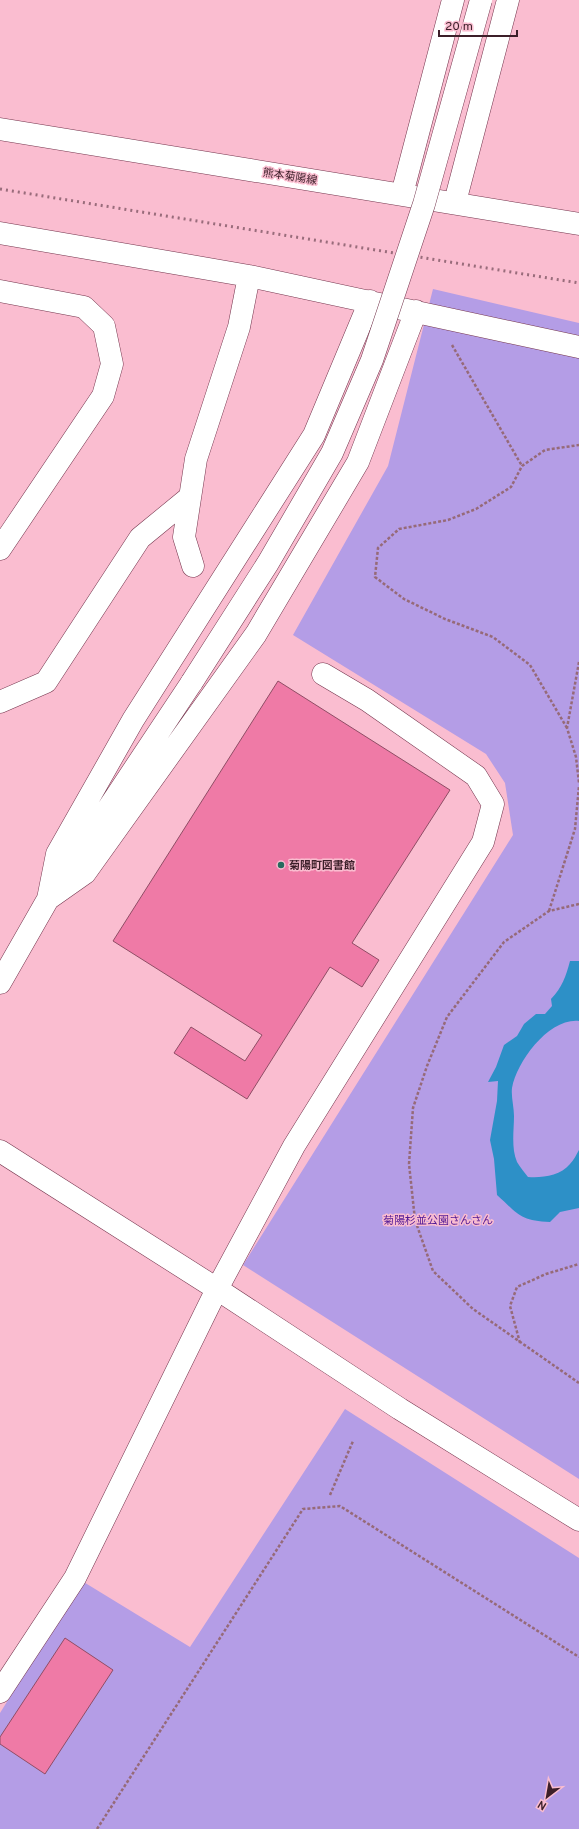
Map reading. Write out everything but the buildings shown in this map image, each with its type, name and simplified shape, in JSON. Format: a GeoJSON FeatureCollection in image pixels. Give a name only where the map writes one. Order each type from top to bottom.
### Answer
{"type":"FeatureCollection","features":[{"type":"Feature","properties":{"kind":"street"},"geometry":{"type":"LineString","coordinates":[[402,194],[453,0]]}},
{"type":"Feature","properties":{"kind":"street"},"geometry":{"type":"LineString","coordinates":[[0,983],[48,899],[192,682],[268,563],[332,453],[372,360],[424,204],[481,0]]}},
{"type":"Feature","properties":{"kind":"street"},"geometry":{"type":"LineString","coordinates":[[455,202],[508,0]]}},
{"type":"Feature","properties":{"kind":"street","name":"熊本菊陽線"},"geometry":{"type":"LineString","coordinates":[[0,129],[455,202],[579,224]]}},
{"type":"Feature","properties":{"kind":"street"},"geometry":{"type":"LineString","coordinates":[[0,233],[249,276],[579,347]]}},
{"type":"Feature","properties":{"kind":"street"},"geometry":{"type":"LineString","coordinates":[[193,566],[184,537],[196,460],[239,327],[249,276]]}},
{"type":"Feature","properties":{"kind":"street"},"geometry":{"type":"LineString","coordinates":[[0,291],[84,307],[104,326],[112,364],[103,396],[2,540]]}},
{"type":"Feature","properties":{"kind":"street"},"geometry":{"type":"LineString","coordinates":[[48,899],[57,854],[134,720],[314,435],[370,301]]}},
{"type":"Feature","properties":{"kind":"street"},"geometry":{"type":"LineString","coordinates":[[48,899],[85,873],[256,634],[358,462],[416,311]]}},
{"type":"Feature","properties":{"kind":"street"},"geometry":{"type":"LineString","coordinates":[[0,702],[46,682],[140,538],[190,497]]}},
{"type":"Feature","properties":{"kind":"street"},"geometry":{"type":"LineString","coordinates":[[0,1692],[75,1578],[217,1288],[294,1146],[483,842],[493,804],[476,776],[367,700],[323,674]]}},
{"type":"Feature","properties":{"kind":"street"},"geometry":{"type":"LineString","coordinates":[[0,1151],[217,1288],[400,1409],[579,1520]]}},
{"type":"Feature","properties":{"kind":"path"},"geometry":{"type":"LineString","coordinates":[[459,347],[451,345],[522,466]]}},
{"type":"Feature","properties":{"kind":"path"},"geometry":{"type":"LineString","coordinates":[[549,911],[575,829],[579,784],[576,757],[567,728],[530,665],[493,637],[445,619],[404,599],[375,577],[378,548],[399,529],[448,520],[476,509],[511,487],[522,466],[546,450],[578,445]]}},
{"type":"Feature","properties":{"kind":"path"},"geometry":{"type":"LineString","coordinates":[[567,728],[579,662]]}},
{"type":"Feature","properties":{"kind":"path"},"geometry":{"type":"LineString","coordinates":[[579,904],[549,911],[504,942],[447,1018],[427,1066],[413,1108],[409,1157],[415,1220],[433,1271],[473,1309],[520,1344],[579,1383]]}},
{"type":"Feature","properties":{"kind":"path"},"geometry":{"type":"LineString","coordinates":[[520,1344],[510,1306],[517,1287],[546,1274],[579,1264]]}},
{"type":"Feature","properties":{"kind":"path"},"geometry":{"type":"LineString","coordinates":[[330,1495],[353,1441]]}},
{"type":"Feature","properties":{"kind":"path"},"geometry":{"type":"LineString","coordinates":[[97,1829],[303,1509],[340,1506],[579,1658]]}},
{"type":"Feature","properties":{"kind":"green space","name":"菊陽杉並公園さんさん"},"geometry":{"type":"Polygon","coordinates":[[[433,289],[579,323],[579,1479],[243,1265],[513,835],[505,783],[486,754],[293,635],[388,466],[433,289]]]}},
{"type":"Feature","properties":{"kind":"green space"},"geometry":{"type":"Polygon","coordinates":[[[345,1409],[579,1558],[579,1829],[0,1829],[0,1713],[82,1581],[190,1647],[345,1409]]]}},
{"type":"Feature","properties":{"kind":"water"},"geometry":{"type":"Polygon","coordinates":[[[570,961],[579,961],[579,1021],[568,1022],[557,1026],[546,1034],[527,1054],[520,1066],[512,1088],[514,1116],[513,1139],[515,1157],[528,1177],[556,1174],[566,1168],[574,1159],[579,1150],[579,1208],[560,1212],[550,1222],[532,1220],[515,1212],[497,1195],[494,1159],[490,1140],[497,1101],[498,1081],[488,1082],[496,1067],[504,1045],[517,1036],[524,1024],[536,1014],[545,1014],[552,1006],[551,999],[563,982],[570,961]]]}},
{"type":"Feature","properties":{"kind":"railway"},"geometry":{"type":"LineString","coordinates":[[0,189],[579,283]]}},
{"type":"Feature","properties":{"kind":"place","name":"菊陽町図書館"},"geometry":{"type":"Point","coordinates":[281,865]}}]}
